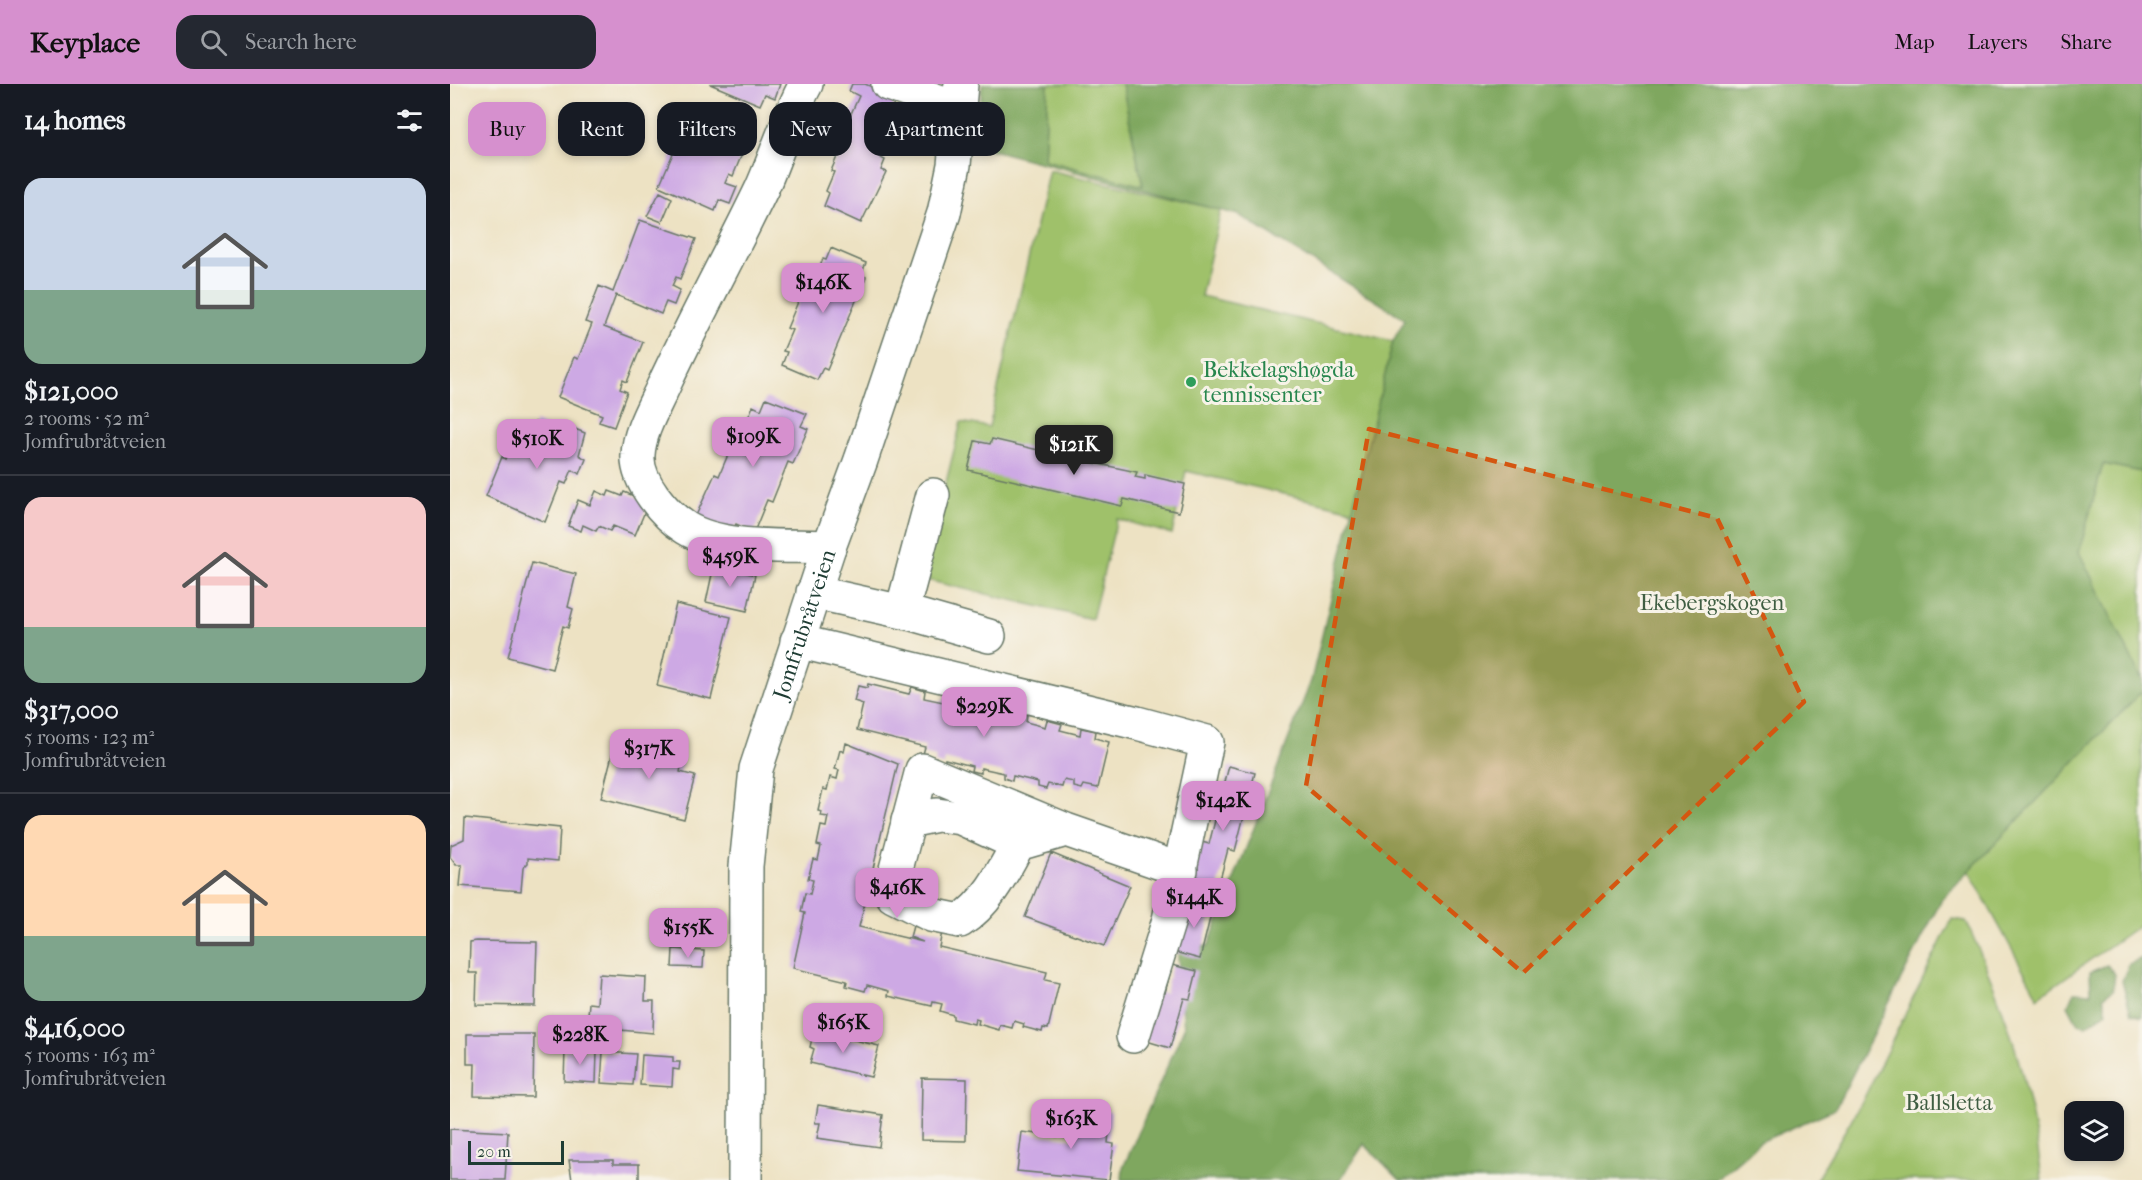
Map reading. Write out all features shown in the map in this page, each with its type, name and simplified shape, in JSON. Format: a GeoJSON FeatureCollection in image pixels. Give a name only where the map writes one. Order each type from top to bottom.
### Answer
{"type":"FeatureCollection","features":[{"type":"Feature","properties":{"kind":"street"},"geometry":{"type":"LineString","coordinates":[[806,84],[762,188],[685,340],[646,426],[638,454],[639,468],[651,491],[674,519],[687,529],[730,542],[829,547]]}},
{"type":"Feature","properties":{"kind":"street"},"geometry":{"type":"LineString","coordinates":[[888,84],[960,96]]}},
{"type":"Feature","properties":{"kind":"street","name":"Jomfrubråtveien"},"geometry":{"type":"LineString","coordinates":[[745,1180],[746,866],[756,769],[813,592],[873,428],[944,213],[954,165],[960,96]]}},
{"type":"Feature","properties":{"kind":"street"},"geometry":{"type":"LineString","coordinates":[[902,611],[933,495]]}},
{"type":"Feature","properties":{"kind":"street"},"geometry":{"type":"LineString","coordinates":[[813,592],[902,611],[990,636]]}},
{"type":"Feature","properties":{"kind":"street"},"geometry":{"type":"LineString","coordinates":[[797,641],[1208,742],[1169,920],[1133,1036]]}},
{"type":"Feature","properties":{"kind":"street"},"geometry":{"type":"LineString","coordinates":[[1018,844],[1002,874],[973,913],[960,921],[931,915],[893,896],[896,869],[922,770],[1066,830],[1181,870]]}},
{"type":"Feature","properties":{"kind":"street"},"geometry":{"type":"LineString","coordinates":[[908,821],[937,815],[961,818],[1018,844],[1066,830]]}},
{"type":"Feature","properties":{"kind":"highlighted area"},"geometry":{"type":"Polygon","coordinates":[[[1369,429],[1717,518],[1804,702],[1523,973],[1306,786],[1369,429]]]}},
{"type":"Feature","properties":{"kind":"green space","name":"Ekebergskogen"},"geometry":{"type":"Polygon","coordinates":[[[982,84],[1048,84],[1044,160],[1143,186],[1122,84],[2142,84],[2142,472],[2103,464],[2079,552],[2142,680],[2142,691],[1942,899],[1835,1109],[1760,1142],[1716,1180],[1400,1180],[1364,1144],[1340,1180],[1122,1180],[1123,1168],[1184,1028],[1177,946],[1208,946],[1311,681],[1393,341],[1405,319],[1239,215],[1005,153],[1005,102],[981,102],[982,84]]]}},
{"type":"Feature","properties":{"kind":"green space"},"geometry":{"type":"Polygon","coordinates":[[[1048,84],[1122,84],[1143,186],[1044,160],[1048,84]]]}},
{"type":"Feature","properties":{"kind":"green space","name":"Bekkelagshøgda tennissenter"},"geometry":{"type":"Polygon","coordinates":[[[1049,170],[1221,210],[1201,296],[1393,341],[1353,510],[1186,471],[1172,534],[1117,519],[1092,619],[922,579],[961,422],[989,427],[1049,170]]]}},
{"type":"Feature","properties":{"kind":"green space"},"geometry":{"type":"Polygon","coordinates":[[[2103,464],[2142,472],[2142,680],[2079,552],[2103,464]]]}},
{"type":"Feature","properties":{"kind":"green space"},"geometry":{"type":"Polygon","coordinates":[[[2142,691],[2142,923],[2038,997],[1969,871],[2142,691]]]}},
{"type":"Feature","properties":{"kind":"green space","name":"Ballsletta"},"geometry":{"type":"Polygon","coordinates":[[[1952,919],[1966,921],[2005,1016],[2024,1080],[2042,1180],[1816,1180],[1863,1100],[1952,919]]]}},
{"type":"Feature","properties":{"kind":"green space"},"geometry":{"type":"Polygon","coordinates":[[[2142,958],[2142,1017],[2131,1014],[2122,981],[2129,964],[2142,958]]]}},
{"type":"Feature","properties":{"kind":"green space"},"geometry":{"type":"Polygon","coordinates":[[[2107,965],[2115,974],[2113,990],[2103,997],[2107,1012],[2086,1026],[2078,1024],[2068,1005],[2074,992],[2091,993],[2090,972],[2107,965]]]}},
{"type":"Feature","properties":{"kind":"building"},"geometry":{"type":"Polygon","coordinates":[[[710,84],[780,84],[775,98],[765,94],[760,105],[710,84]]]}},
{"type":"Feature","properties":{"kind":"building"},"geometry":{"type":"Polygon","coordinates":[[[852,84],[865,84],[896,97],[894,102],[864,102],[864,156],[882,156],[881,158],[885,160],[881,170],[886,172],[861,223],[824,206],[829,193],[826,191],[834,172],[831,171],[837,156],[852,156],[852,111],[859,96],[849,91],[852,84]]]}},
{"type":"Feature","properties":{"kind":"building"},"geometry":{"type":"Polygon","coordinates":[[[672,156],[741,156],[733,176],[729,174],[725,183],[737,187],[730,204],[719,200],[715,211],[659,186],[672,156]]]}},
{"type":"Feature","properties":{"kind":"building"},"geometry":{"type":"Polygon","coordinates":[[[660,192],[672,198],[662,222],[647,216],[660,192]]]}},
{"type":"Feature","properties":{"kind":"building"},"geometry":{"type":"Polygon","coordinates":[[[640,220],[696,239],[680,279],[676,277],[672,286],[680,290],[674,305],[666,302],[661,314],[616,295],[604,327],[643,342],[627,382],[623,380],[620,389],[627,392],[614,427],[599,422],[602,415],[558,397],[574,357],[578,359],[592,324],[585,322],[599,286],[613,292],[640,220]]]}},
{"type":"Feature","properties":{"kind":"building"},"geometry":{"type":"Polygon","coordinates":[[[831,248],[866,263],[861,275],[866,277],[827,370],[823,368],[817,380],[782,365],[787,352],[783,351],[792,330],[787,328],[808,278],[814,281],[823,259],[826,260],[831,248]]]}},
{"type":"Feature","properties":{"kind":"building"},"geometry":{"type":"Polygon","coordinates":[[[766,398],[807,414],[801,426],[808,429],[793,464],[788,462],[772,502],[767,500],[754,532],[736,524],[730,536],[694,520],[715,474],[719,476],[735,438],[739,440],[753,406],[761,410],[766,398]]]}},
{"type":"Feature","properties":{"kind":"building"},"geometry":{"type":"Polygon","coordinates":[[[535,422],[562,434],[565,425],[585,433],[579,455],[586,459],[580,474],[572,470],[566,484],[561,482],[545,522],[486,496],[502,457],[505,459],[514,436],[527,441],[535,422]]]}},
{"type":"Feature","properties":{"kind":"building"},"geometry":{"type":"Polygon","coordinates":[[[992,439],[1051,453],[1051,459],[1074,463],[1075,459],[1137,472],[1135,477],[1145,479],[1145,475],[1185,484],[1179,512],[1124,499],[1122,506],[968,470],[975,441],[990,444],[992,439]]]}},
{"type":"Feature","properties":{"kind":"building"},"geometry":{"type":"Polygon","coordinates":[[[596,491],[607,496],[609,491],[622,496],[624,492],[649,502],[635,535],[613,526],[610,531],[599,526],[596,531],[583,525],[581,531],[568,526],[578,500],[590,505],[596,491]]]}},
{"type":"Feature","properties":{"kind":"building"},"geometry":{"type":"Polygon","coordinates":[[[532,563],[576,574],[568,607],[573,609],[568,628],[563,626],[552,669],[508,657],[532,563]]]}},
{"type":"Feature","properties":{"kind":"building"},"geometry":{"type":"Polygon","coordinates":[[[714,565],[755,575],[747,611],[706,602],[714,565]]]}},
{"type":"Feature","properties":{"kind":"building"},"geometry":{"type":"Polygon","coordinates":[[[676,604],[731,617],[711,699],[657,686],[676,604]]]}},
{"type":"Feature","properties":{"kind":"building"},"geometry":{"type":"Polygon","coordinates":[[[868,684],[909,694],[912,687],[925,691],[924,698],[943,702],[946,694],[960,698],[958,706],[986,713],[987,705],[1002,709],[1001,716],[1011,718],[1013,711],[1027,715],[1026,722],[1045,727],[1047,720],[1062,724],[1060,730],[1080,735],[1081,728],[1096,731],[1095,738],[1109,742],[1098,788],[1084,785],[1082,789],[1074,787],[1074,782],[1064,780],[1062,787],[1048,784],[1046,789],[1038,787],[1038,782],[1013,776],[1012,781],[1004,778],[1004,773],[981,768],[981,773],[971,771],[972,766],[945,759],[944,765],[935,763],[936,757],[923,754],[925,747],[857,730],[863,704],[854,701],[858,686],[867,688],[868,684]]]}},
{"type":"Feature","properties":{"kind":"building"},"geometry":{"type":"Polygon","coordinates":[[[650,737],[661,739],[658,748],[676,752],[673,761],[682,763],[680,772],[695,776],[684,819],[601,798],[612,755],[620,757],[624,741],[646,747],[650,737]]]}},
{"type":"Feature","properties":{"kind":"building"},"geometry":{"type":"Polygon","coordinates":[[[846,743],[898,764],[859,927],[923,942],[910,937],[913,926],[942,932],[939,947],[1047,972],[1045,980],[1059,983],[1048,1029],[1043,1028],[1042,1032],[1023,1027],[1024,1024],[1014,1021],[1012,1028],[1000,1025],[999,1030],[978,1024],[979,1020],[975,1019],[974,1024],[953,1019],[953,1015],[940,1011],[942,1004],[933,1002],[932,1006],[888,996],[889,991],[867,985],[865,991],[846,986],[847,981],[793,968],[805,913],[801,912],[805,893],[810,894],[813,880],[808,879],[813,859],[818,860],[821,846],[817,845],[821,826],[826,827],[828,817],[821,816],[822,812],[818,811],[823,789],[827,790],[830,777],[837,779],[839,770],[835,769],[840,750],[844,752],[846,743]]]}},
{"type":"Feature","properties":{"kind":"building"},"geometry":{"type":"Polygon","coordinates":[[[1229,766],[1255,773],[1235,851],[1228,849],[1215,899],[1190,892],[1202,842],[1209,844],[1229,766]]]}},
{"type":"Feature","properties":{"kind":"building"},"geometry":{"type":"Polygon","coordinates":[[[465,818],[560,828],[558,861],[528,858],[528,863],[523,868],[521,891],[460,886],[462,865],[456,865],[450,857],[451,845],[464,839],[465,818]]]}},
{"type":"Feature","properties":{"kind":"building"},"geometry":{"type":"Polygon","coordinates":[[[1051,853],[1130,886],[1104,946],[1025,917],[1051,853]]]}},
{"type":"Feature","properties":{"kind":"building"},"geometry":{"type":"Polygon","coordinates":[[[1187,900],[1213,906],[1200,959],[1174,952],[1187,900]]]}},
{"type":"Feature","properties":{"kind":"building"},"geometry":{"type":"Polygon","coordinates":[[[470,942],[537,942],[535,1006],[476,1005],[477,973],[469,973],[470,942]]]}},
{"type":"Feature","properties":{"kind":"building"},"geometry":{"type":"Polygon","coordinates":[[[673,949],[704,951],[703,968],[672,967],[673,949]]]}},
{"type":"Feature","properties":{"kind":"building"},"geometry":{"type":"Polygon","coordinates":[[[1172,965],[1197,971],[1190,999],[1184,998],[1170,1048],[1143,1040],[1157,991],[1165,993],[1172,965]]]}},
{"type":"Feature","properties":{"kind":"building"},"geometry":{"type":"Polygon","coordinates":[[[599,974],[646,977],[645,1001],[654,1001],[653,1033],[587,1027],[589,1003],[597,1004],[599,974]]]}},
{"type":"Feature","properties":{"kind":"building"},"geometry":{"type":"Polygon","coordinates":[[[814,1030],[879,1046],[871,1077],[810,1063],[814,1049],[810,1047],[814,1030]]]}},
{"type":"Feature","properties":{"kind":"building"},"geometry":{"type":"Polygon","coordinates":[[[467,1034],[534,1034],[533,1097],[474,1096],[475,1064],[467,1064],[467,1034]]]}},
{"type":"Feature","properties":{"kind":"building"},"geometry":{"type":"Polygon","coordinates":[[[565,1050],[597,1052],[596,1083],[564,1081],[565,1050]]]}},
{"type":"Feature","properties":{"kind":"building"},"geometry":{"type":"Polygon","coordinates":[[[603,1052],[636,1054],[633,1085],[601,1083],[603,1052]]]}},
{"type":"Feature","properties":{"kind":"building"},"geometry":{"type":"Polygon","coordinates":[[[642,1055],[673,1057],[673,1062],[680,1062],[679,1070],[673,1069],[672,1087],[640,1085],[642,1055]]]}},
{"type":"Feature","properties":{"kind":"building"},"geometry":{"type":"Polygon","coordinates":[[[922,1078],[967,1079],[966,1141],[921,1140],[922,1078]]]}},
{"type":"Feature","properties":{"kind":"building"},"geometry":{"type":"Polygon","coordinates":[[[818,1105],[883,1115],[879,1147],[817,1138],[820,1123],[815,1123],[818,1105]]]}},
{"type":"Feature","properties":{"kind":"building"},"geometry":{"type":"Polygon","coordinates":[[[1079,1108],[1111,1112],[1108,1143],[1114,1144],[1109,1180],[1017,1171],[1022,1132],[1075,1139],[1079,1108]]]}},
{"type":"Feature","properties":{"kind":"building"},"geometry":{"type":"Polygon","coordinates":[[[450,1129],[508,1132],[505,1180],[450,1180],[450,1129]]]}},
{"type":"Feature","properties":{"kind":"building"},"geometry":{"type":"Polygon","coordinates":[[[569,1160],[613,1160],[613,1164],[639,1164],[639,1180],[572,1180],[569,1160]]]}},
{"type":"Feature","properties":{"kind":"place","name":"Bekkelagshøgda tennissenter"},"geometry":{"type":"Point","coordinates":[1191,382]}}]}
